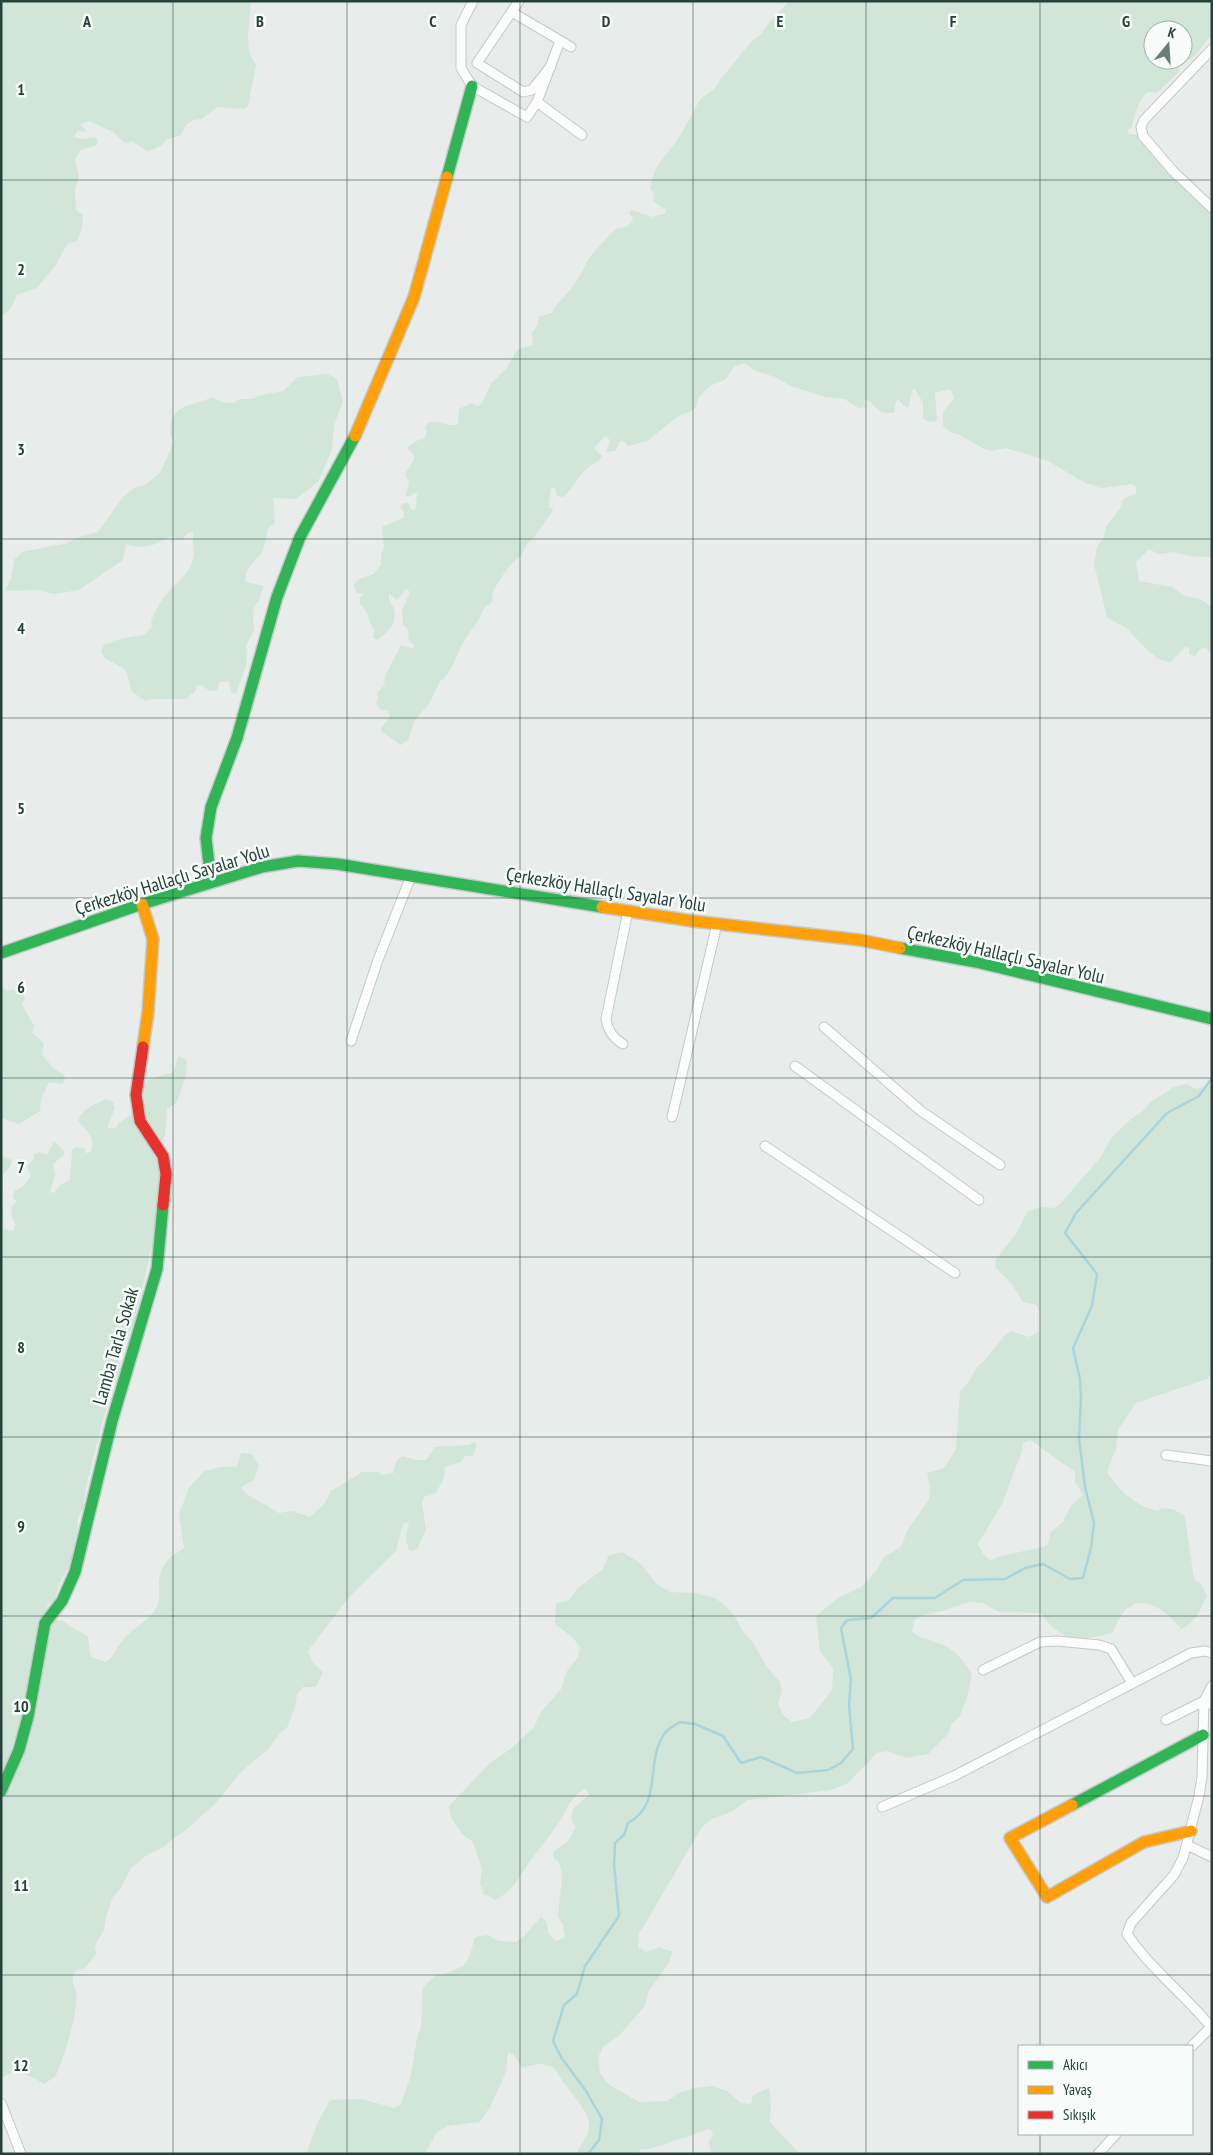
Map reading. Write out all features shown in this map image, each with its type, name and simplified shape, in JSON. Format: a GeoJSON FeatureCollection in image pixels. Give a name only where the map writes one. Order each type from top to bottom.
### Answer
{"type":"FeatureCollection","features":[{"type":"Feature","properties":{"kind":"street"},"geometry":{"type":"LineString","coordinates":[[473,1],[461,25],[461,68],[472,86],[526,116],[537,102],[560,42]]}},
{"type":"Feature","properties":{"kind":"street"},"geometry":{"type":"LineString","coordinates":[[519,1],[477,63],[523,92],[532,90],[551,66]]}},
{"type":"Feature","properties":{"kind":"street"},"geometry":{"type":"LineString","coordinates":[[512,12],[571,47]]}},
{"type":"Feature","properties":{"kind":"street"},"geometry":{"type":"LineString","coordinates":[[1212,49],[1144,120],[1141,127],[1143,136],[1173,171],[1212,208]]}},
{"type":"Feature","properties":{"kind":"street"},"geometry":{"type":"LineString","coordinates":[[211,882],[206,838],[211,807],[237,738],[277,597],[300,537],[357,432],[414,297],[472,86]]}},
{"type":"Feature","properties":{"kind":"street"},"geometry":{"type":"LineString","coordinates":[[537,102],[582,135]]}},
{"type":"Feature","properties":{"kind":"street","name":"Çerkezköy Hallaçlı Sayalar Yolu"},"geometry":{"type":"LineString","coordinates":[[1,953],[211,882],[262,867],[298,861],[337,864],[717,924],[860,940],[966,960],[1212,1019]]}},
{"type":"Feature","properties":{"kind":"street"},"geometry":{"type":"LineString","coordinates":[[351,1041],[378,960],[411,876]]}},
{"type":"Feature","properties":{"kind":"street","name":"Lamba Tarla Sokak"},"geometry":{"type":"LineString","coordinates":[[1,1791],[19,1750],[28,1717],[45,1623],[62,1601],[74,1572],[112,1421],[156,1269],[166,1174],[163,1156],[140,1121],[136,1095],[148,1012],[153,939],[142,904]]}},
{"type":"Feature","properties":{"kind":"street"},"geometry":{"type":"LineString","coordinates":[[623,1044],[616,1040],[608,1029],[606,1019],[628,911]]}},
{"type":"Feature","properties":{"kind":"street"},"geometry":{"type":"LineString","coordinates":[[672,1117],[717,924]]}},
{"type":"Feature","properties":{"kind":"street"},"geometry":{"type":"LineString","coordinates":[[824,1027],[921,1111],[1000,1165]]}},
{"type":"Feature","properties":{"kind":"street"},"geometry":{"type":"LineString","coordinates":[[795,1066],[979,1200]]}},
{"type":"Feature","properties":{"kind":"street"},"geometry":{"type":"LineString","coordinates":[[765,1146],[956,1273]]}},
{"type":"Feature","properties":{"kind":"street"},"geometry":{"type":"LineString","coordinates":[[1166,1455],[1212,1461]]}},
{"type":"Feature","properties":{"kind":"street"},"geometry":{"type":"LineString","coordinates":[[983,1670],[1040,1642],[1058,1641],[1098,1645],[1111,1649],[1132,1682]]}},
{"type":"Feature","properties":{"kind":"street"},"geometry":{"type":"LineString","coordinates":[[882,1807],[954,1776],[1191,1653],[1206,1651],[1212,1653]]}},
{"type":"Feature","properties":{"kind":"street"},"geometry":{"type":"LineString","coordinates":[[1193,2045],[1211,2027],[1134,1945],[1127,1934],[1131,1923],[1174,1875],[1183,1858],[1191,1831],[1202,1777],[1202,1735],[1212,1686]]}},
{"type":"Feature","properties":{"kind":"street"},"geometry":{"type":"LineString","coordinates":[[1166,1720],[1208,1703]]}},
{"type":"Feature","properties":{"kind":"street"},"geometry":{"type":"LineString","coordinates":[[1191,1831],[1144,1842],[1048,1897],[1010,1838],[1202,1735]]}},
{"type":"Feature","properties":{"kind":"street"},"geometry":{"type":"LineString","coordinates":[[1186,1845],[1212,1857]]}},
{"type":"Feature","properties":{"kind":"street"},"geometry":{"type":"LineString","coordinates":[[1,2102],[21,2154]]}},
{"type":"Feature","properties":{"kind":"street"},"geometry":{"type":"LineString","coordinates":[[1098,2154],[1115,2135]]}},
{"type":"Feature","properties":{"kind":"green space"},"geometry":{"type":"Polygon","coordinates":[[[1,1],[251,1],[248,37],[249,53],[256,65],[248,106],[244,109],[218,107],[201,119],[193,120],[186,125],[181,135],[166,140],[162,145],[154,149],[147,151],[133,142],[125,143],[113,132],[89,121],[80,124],[86,132],[77,131],[74,137],[82,139],[94,137],[98,140],[97,145],[81,150],[75,159],[79,178],[75,188],[76,210],[83,215],[77,241],[67,244],[56,265],[37,288],[17,295],[10,310],[1,316],[1,1]]]}},
{"type":"Feature","properties":{"kind":"green space"},"geometry":{"type":"Polygon","coordinates":[[[789,1],[1212,1],[1212,34],[1193,57],[1193,20],[1143,20],[1143,70],[1179,70],[1177,74],[1157,93],[1148,92],[1142,98],[1132,127],[1128,130],[1129,134],[1137,135],[1144,141],[1186,183],[1198,201],[1212,205],[1212,557],[1189,556],[1174,552],[1158,554],[1149,549],[1136,562],[1139,581],[1172,587],[1185,596],[1200,599],[1212,607],[1212,655],[1206,648],[1200,649],[1195,656],[1189,654],[1189,648],[1185,647],[1171,662],[1159,659],[1147,650],[1127,629],[1107,617],[1094,564],[1097,547],[1104,537],[1106,527],[1120,508],[1122,501],[1136,494],[1136,487],[1132,484],[1103,488],[1085,483],[1048,461],[1006,448],[992,451],[986,450],[960,435],[950,432],[943,426],[943,412],[954,398],[950,389],[935,393],[937,421],[929,422],[923,419],[923,403],[915,389],[913,389],[908,408],[898,399],[894,412],[884,413],[866,399],[864,401],[866,407],[859,408],[844,399],[825,397],[791,386],[775,377],[756,371],[744,363],[734,367],[726,379],[710,386],[699,397],[696,407],[692,411],[680,415],[647,441],[628,446],[624,441],[620,441],[615,451],[606,452],[610,440],[605,436],[594,448],[602,456],[599,461],[588,467],[564,497],[557,496],[555,488],[551,488],[549,508],[553,507],[552,512],[526,545],[521,556],[505,572],[493,591],[492,602],[484,608],[462,644],[453,665],[444,679],[440,681],[430,702],[414,722],[409,739],[401,745],[382,732],[381,728],[390,717],[387,710],[381,710],[376,704],[377,693],[384,686],[385,676],[401,645],[413,648],[414,645],[409,641],[408,629],[403,624],[402,610],[410,592],[406,589],[397,600],[389,594],[395,614],[393,623],[388,631],[377,640],[373,638],[374,630],[365,609],[360,604],[360,598],[364,594],[357,593],[354,585],[357,580],[374,574],[381,564],[381,555],[384,547],[382,527],[403,518],[404,512],[400,507],[404,503],[408,503],[412,510],[416,508],[417,493],[413,493],[409,497],[406,496],[409,482],[405,474],[414,459],[413,453],[409,451],[408,447],[418,440],[425,438],[427,431],[425,427],[429,422],[458,424],[459,409],[471,403],[478,406],[482,403],[491,384],[505,370],[518,349],[533,345],[532,333],[538,325],[538,317],[552,313],[575,284],[588,260],[597,249],[617,228],[630,224],[633,218],[629,213],[632,210],[651,217],[664,214],[666,210],[653,201],[654,195],[650,188],[657,167],[685,127],[699,101],[716,87],[751,42],[761,34],[789,1]]]}},
{"type":"Feature","properties":{"kind":"green space"},"geometry":{"type":"Polygon","coordinates":[[[329,374],[337,379],[343,402],[334,425],[332,450],[318,482],[296,499],[273,498],[275,523],[268,528],[262,552],[246,573],[246,582],[264,586],[259,600],[254,607],[254,631],[246,645],[247,662],[236,694],[231,692],[229,682],[223,681],[219,683],[217,690],[210,691],[201,685],[196,686],[196,691],[185,699],[151,699],[146,701],[132,692],[126,670],[105,658],[101,651],[104,645],[123,638],[144,635],[152,627],[151,620],[160,603],[191,566],[194,556],[193,532],[186,534],[183,540],[169,537],[144,547],[126,544],[123,560],[79,590],[54,594],[38,590],[5,591],[11,578],[14,560],[22,552],[68,543],[76,538],[98,532],[123,497],[134,488],[145,485],[160,473],[174,442],[170,433],[171,423],[174,416],[182,408],[212,397],[222,402],[234,403],[240,399],[252,399],[261,395],[283,391],[298,377],[329,374]]]}},
{"type":"Feature","properties":{"kind":"green space"},"geometry":{"type":"Polygon","coordinates":[[[1,984],[6,991],[17,989],[23,993],[25,999],[22,1004],[34,1026],[32,1033],[44,1043],[42,1054],[52,1067],[64,1075],[65,1079],[62,1084],[49,1082],[41,1099],[40,1111],[19,1124],[1,1118],[1,984]]]}},
{"type":"Feature","properties":{"kind":"green space"},"geometry":{"type":"Polygon","coordinates":[[[179,1056],[187,1061],[186,1076],[177,1102],[167,1109],[165,1136],[159,1153],[159,1179],[153,1242],[134,1321],[119,1361],[120,1369],[109,1397],[87,1483],[83,1508],[78,1519],[77,1534],[70,1565],[59,1584],[55,1599],[47,1605],[49,1613],[88,1637],[91,1657],[106,1662],[109,1660],[126,1636],[154,1612],[159,1598],[159,1579],[162,1568],[169,1559],[184,1548],[179,1514],[189,1488],[205,1470],[237,1466],[241,1453],[252,1454],[259,1466],[254,1480],[241,1487],[245,1493],[279,1513],[292,1511],[310,1517],[325,1503],[331,1491],[362,1472],[377,1472],[382,1475],[393,1473],[396,1461],[402,1456],[416,1460],[426,1460],[435,1447],[469,1445],[474,1442],[477,1445],[473,1456],[465,1456],[461,1462],[445,1467],[444,1478],[436,1493],[425,1496],[422,1502],[426,1530],[417,1549],[410,1551],[408,1548],[406,1538],[409,1525],[407,1522],[403,1524],[396,1551],[349,1597],[308,1651],[313,1663],[323,1672],[316,1687],[303,1687],[297,1695],[295,1707],[287,1728],[282,1731],[268,1749],[241,1772],[215,1804],[164,1847],[147,1855],[131,1868],[121,1888],[113,1897],[107,1913],[104,1930],[96,1943],[95,1949],[97,1953],[85,1968],[75,1971],[73,1980],[76,2001],[73,2023],[55,2077],[44,2084],[28,2075],[18,2073],[12,2073],[1,2078],[1,1156],[12,1160],[10,1167],[3,1176],[3,1211],[4,1228],[13,1231],[16,1225],[12,1218],[11,1208],[17,1201],[13,1198],[13,1195],[31,1176],[28,1167],[34,1159],[34,1154],[39,1152],[47,1155],[54,1141],[64,1151],[64,1155],[53,1164],[55,1175],[50,1192],[54,1193],[60,1185],[70,1180],[72,1151],[75,1147],[85,1148],[85,1153],[90,1152],[92,1148],[90,1135],[78,1122],[82,1113],[89,1107],[106,1099],[113,1102],[115,1108],[107,1128],[116,1128],[119,1123],[136,1111],[142,1086],[149,1080],[173,1072],[179,1056]]]}},
{"type":"Feature","properties":{"kind":"green space"},"geometry":{"type":"Polygon","coordinates":[[[1212,1081],[1212,1374],[1207,1379],[1136,1403],[1118,1430],[1116,1448],[1107,1472],[1123,1492],[1142,1505],[1158,1511],[1162,1508],[1173,1509],[1185,1516],[1194,1579],[1202,1585],[1207,1596],[1197,1615],[1181,1629],[1168,1615],[1153,1605],[1136,1604],[1128,1608],[1121,1616],[1112,1633],[1076,1639],[1060,1633],[1051,1626],[1041,1613],[999,1612],[983,1603],[969,1602],[939,1612],[922,1615],[914,1621],[912,1632],[919,1637],[937,1642],[951,1649],[963,1660],[972,1674],[967,1698],[960,1716],[951,1725],[948,1734],[928,1754],[907,1758],[886,1751],[877,1753],[848,1783],[831,1790],[748,1800],[731,1812],[712,1819],[702,1827],[639,1934],[638,1947],[646,1952],[659,1947],[673,1952],[668,1964],[649,1991],[644,2007],[619,2036],[604,2046],[598,2057],[600,2073],[608,2084],[639,2102],[667,2101],[679,2093],[694,2088],[713,2086],[727,2091],[741,2103],[751,2104],[753,2095],[769,2088],[771,2104],[770,2122],[800,2154],[711,2154],[709,2142],[713,2134],[710,2129],[650,2149],[641,2149],[638,2154],[577,2154],[588,2133],[589,2126],[586,2115],[579,2103],[552,2067],[540,2064],[522,2068],[514,2055],[508,2053],[506,2072],[490,2107],[480,2122],[448,2126],[437,2132],[425,2154],[306,2154],[319,2120],[330,2100],[362,2099],[394,2108],[401,2104],[411,2075],[417,2038],[421,2027],[423,1987],[436,1975],[447,1973],[463,1966],[469,1958],[475,1937],[487,1935],[499,1941],[516,1942],[541,1917],[547,1922],[548,1933],[556,1941],[565,1938],[563,1925],[558,1917],[562,1875],[559,1862],[554,1859],[553,1852],[568,1841],[576,1827],[571,1819],[573,1809],[589,1795],[586,1788],[573,1798],[560,1821],[514,1885],[495,1900],[484,1894],[480,1884],[482,1869],[473,1842],[463,1835],[451,1818],[449,1806],[490,1763],[512,1748],[534,1727],[541,1712],[561,1689],[567,1671],[578,1657],[580,1647],[572,1637],[555,1624],[556,1603],[568,1601],[578,1588],[602,1570],[609,1555],[622,1552],[639,1562],[657,1584],[670,1592],[695,1593],[715,1598],[726,1606],[752,1641],[767,1667],[780,1682],[782,1691],[778,1704],[783,1715],[792,1722],[810,1718],[832,1690],[833,1668],[820,1651],[816,1616],[838,1598],[861,1587],[876,1571],[884,1557],[901,1547],[907,1531],[929,1499],[930,1488],[927,1473],[944,1468],[956,1449],[960,1391],[968,1383],[977,1367],[1005,1335],[1012,1331],[1028,1337],[1039,1331],[1037,1305],[1023,1302],[1011,1283],[995,1267],[996,1259],[1018,1231],[1027,1212],[1040,1207],[1054,1208],[1060,1204],[1100,1158],[1112,1137],[1131,1119],[1143,1111],[1149,1103],[1174,1087],[1187,1084],[1196,1089],[1209,1085],[1212,1081]],[[1030,1440],[1023,1443],[1022,1451],[1002,1504],[978,1544],[984,1555],[990,1561],[997,1557],[1047,1546],[1051,1532],[1063,1522],[1071,1505],[1083,1495],[1075,1482],[1075,1472],[1030,1440]]]}},
{"type":"Feature","properties":{"kind":"waterway"},"geometry":{"type":"LineString","coordinates":[[588,2154],[599,2140],[602,2119],[586,2091],[561,2057],[553,2041],[564,2005],[577,1994],[585,1966],[619,1916],[614,1864],[615,1843],[624,1835],[628,1823],[639,1815],[646,1805],[650,1794],[655,1756],[665,1733],[680,1722],[695,1724],[723,1736],[741,1763],[761,1757],[797,1773],[828,1770],[841,1763],[853,1749],[849,1705],[851,1680],[841,1628],[847,1620],[871,1618],[893,1598],[935,1598],[963,1580],[1005,1579],[1025,1568],[1043,1564],[1070,1579],[1083,1578],[1091,1548],[1094,1523],[1085,1487],[1079,1438],[1080,1379],[1073,1348],[1092,1306],[1097,1274],[1065,1233],[1076,1213],[1167,1113],[1199,1096],[1212,1078]]}},
{"type":"Feature","properties":{"kind":"traffic: fast"},"geometry":{"type":"LineString","coordinates":[[447,177],[472,86]]}},
{"type":"Feature","properties":{"kind":"traffic: fast"},"geometry":{"type":"LineString","coordinates":[[211,882],[206,838],[211,807],[237,738],[277,597],[300,537],[355,436]]}},
{"type":"Feature","properties":{"kind":"traffic: fast"},"geometry":{"type":"LineString","coordinates":[[1,953],[142,904],[262,867],[298,861],[337,864],[602,907]]}},
{"type":"Feature","properties":{"kind":"traffic: fast"},"geometry":{"type":"LineString","coordinates":[[900,948],[976,962],[1212,1019]]}},
{"type":"Feature","properties":{"kind":"traffic: fast"},"geometry":{"type":"LineString","coordinates":[[1,1791],[19,1750],[28,1717],[45,1623],[62,1601],[75,1572],[112,1421],[157,1269],[163,1205]]}},
{"type":"Feature","properties":{"kind":"traffic: fast"},"geometry":{"type":"LineString","coordinates":[[1072,1805],[1203,1735]]}},
{"type":"Feature","properties":{"kind":"traffic: slow"},"geometry":{"type":"LineString","coordinates":[[355,436],[414,297],[447,177]]}},
{"type":"Feature","properties":{"kind":"traffic: slow"},"geometry":{"type":"LineString","coordinates":[[142,904],[153,939],[148,1012],[143,1047]]}},
{"type":"Feature","properties":{"kind":"traffic: slow"},"geometry":{"type":"LineString","coordinates":[[602,907],[692,921],[860,940],[900,948]]}},
{"type":"Feature","properties":{"kind":"traffic: slow"},"geometry":{"type":"LineString","coordinates":[[1072,1805],[1010,1838],[1047,1897],[1144,1842],[1191,1831]]}},
{"type":"Feature","properties":{"kind":"traffic: jam"},"geometry":{"type":"LineString","coordinates":[[143,1047],[136,1095],[140,1121],[163,1156],[166,1174],[163,1205]]}}]}
